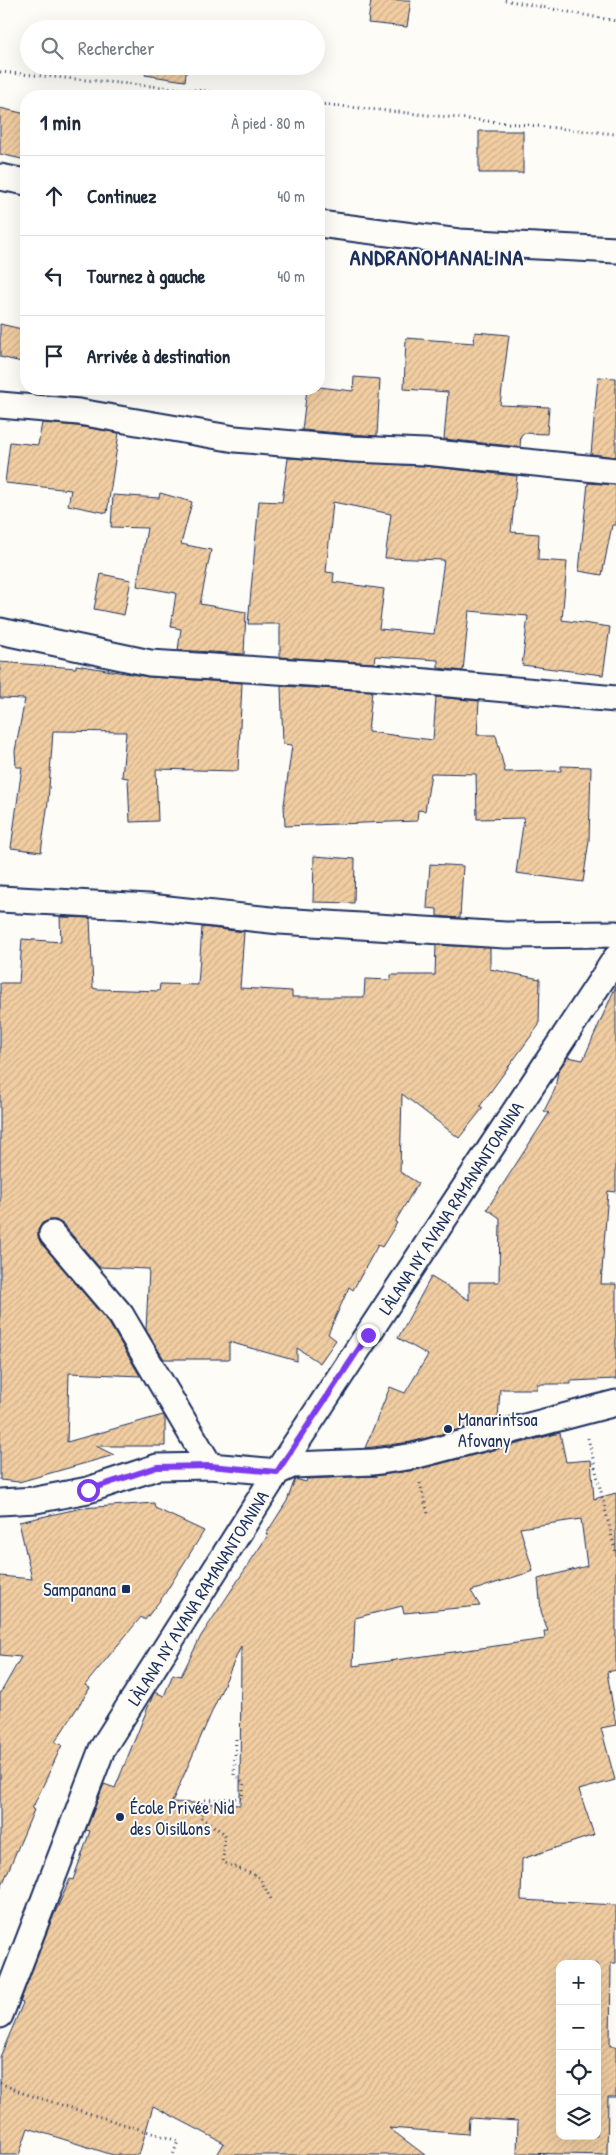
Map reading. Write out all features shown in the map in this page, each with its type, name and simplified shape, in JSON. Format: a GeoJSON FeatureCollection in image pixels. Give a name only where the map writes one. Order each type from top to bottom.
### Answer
{"type":"FeatureCollection","features":[{"type":"Feature","properties":{"kind":"street"},"geometry":{"type":"LineString","coordinates":[[0,177],[20,181]]}},
{"type":"Feature","properties":{"kind":"street"},"geometry":{"type":"LineString","coordinates":[[325,225],[459,242],[616,250]]}},
{"type":"Feature","properties":{"kind":"street"},"geometry":{"type":"LineString","coordinates":[[0,405],[79,412],[235,439],[353,449],[425,452],[616,471]]}},
{"type":"Feature","properties":{"kind":"street"},"geometry":{"type":"LineString","coordinates":[[0,631],[150,663],[412,680],[616,699]]}},
{"type":"Feature","properties":{"kind":"street"},"geometry":{"type":"LineString","coordinates":[[0,899],[148,907],[280,921],[485,934],[616,934]]}},
{"type":"Feature","properties":{"kind":"street","name":"LÀLANA NY AVANA RAMANANTOANINA"},"geometry":{"type":"LineString","coordinates":[[0,2015],[102,1750],[277,1472],[616,958]]}},
{"type":"Feature","properties":{"kind":"street"},"geometry":{"type":"LineString","coordinates":[[52,1234],[121,1315],[210,1466]]}},
{"type":"Feature","properties":{"kind":"street"},"geometry":{"type":"LineString","coordinates":[[0,1502],[36,1500],[88,1490],[157,1467],[210,1466],[277,1472],[292,1465],[374,1462],[414,1456],[616,1403]]}},
{"type":"Feature","properties":{"kind":"path"},"geometry":{"type":"LineString","coordinates":[[505,0],[616,21]]}},
{"type":"Feature","properties":{"kind":"path"},"geometry":{"type":"LineString","coordinates":[[0,72],[20,74]]}},
{"type":"Feature","properties":{"kind":"path"},"geometry":{"type":"LineString","coordinates":[[32,75],[194,90]]}},
{"type":"Feature","properties":{"kind":"path"},"geometry":{"type":"LineString","coordinates":[[325,105],[616,134]]}},
{"type":"Feature","properties":{"kind":"path"},"geometry":{"type":"LineString","coordinates":[[582,1411],[616,1554]]}},
{"type":"Feature","properties":{"kind":"path"},"geometry":{"type":"LineString","coordinates":[[236,1739],[234,1775],[244,1784],[242,1798],[205,1800],[200,1817],[225,1834],[223,1862],[259,1877],[271,1899]]}},
{"type":"Feature","properties":{"kind":"path"},"geometry":{"type":"LineString","coordinates":[[0,2083],[23,2093],[178,2141],[173,2155]]}},
{"type":"Feature","properties":{"kind":"building"},"geometry":{"type":"Polygon","coordinates":[[[371,0],[411,0],[407,27],[368,23],[371,0]]]}},
{"type":"Feature","properties":{"kind":"building"},"geometry":{"type":"Polygon","coordinates":[[[145,75],[186,75],[185,81],[145,75]]]}},
{"type":"Feature","properties":{"kind":"building"},"geometry":{"type":"Polygon","coordinates":[[[0,108],[20,113],[20,159],[0,154],[0,108]]]}},
{"type":"Feature","properties":{"kind":"building"},"geometry":{"type":"Polygon","coordinates":[[[479,131],[523,131],[523,173],[479,173],[479,131]]]}},
{"type":"Feature","properties":{"kind":"building"},"geometry":{"type":"Polygon","coordinates":[[[0,324],[20,329],[20,362],[0,357],[0,324]]]}},
{"type":"Feature","properties":{"kind":"building"},"geometry":{"type":"Polygon","coordinates":[[[475,332],[509,335],[500,405],[549,407],[547,434],[524,433],[521,435],[520,447],[444,439],[448,392],[404,389],[406,338],[474,343],[475,332]]]}},
{"type":"Feature","properties":{"kind":"building"},"geometry":{"type":"Polygon","coordinates":[[[354,377],[380,379],[377,436],[302,430],[306,395],[325,395],[325,388],[353,391],[354,377]]]}},
{"type":"Feature","properties":{"kind":"building"},"geometry":{"type":"Polygon","coordinates":[[[598,377],[616,378],[616,457],[591,454],[598,377]]]}},
{"type":"Feature","properties":{"kind":"building"},"geometry":{"type":"Polygon","coordinates":[[[42,423],[77,426],[119,433],[107,513],[68,505],[71,490],[5,483],[10,442],[38,445],[42,423]]]}},
{"type":"Feature","properties":{"kind":"building"},"geometry":{"type":"Polygon","coordinates":[[[288,458],[424,466],[517,476],[511,532],[539,534],[538,560],[567,562],[562,620],[610,627],[603,675],[522,665],[528,616],[469,611],[463,671],[438,668],[438,660],[375,656],[374,663],[280,657],[280,624],[248,624],[259,501],[282,502],[288,458]],[[333,502],[326,572],[334,573],[333,582],[384,589],[379,629],[434,634],[444,560],[385,558],[391,514],[333,502]]]}},
{"type":"Feature","properties":{"kind":"building"},"geometry":{"type":"Polygon","coordinates":[[[588,483],[616,485],[616,525],[612,525],[602,575],[579,571],[588,483]]]}},
{"type":"Feature","properties":{"kind":"building"},"geometry":{"type":"Polygon","coordinates":[[[160,493],[192,502],[181,544],[211,550],[200,604],[246,612],[244,654],[178,650],[181,629],[171,627],[176,593],[137,586],[147,528],[111,527],[113,495],[159,498],[160,493]]]}},
{"type":"Feature","properties":{"kind":"building"},"geometry":{"type":"Polygon","coordinates":[[[101,574],[131,580],[124,615],[94,609],[101,574]]]}},
{"type":"Feature","properties":{"kind":"building"},"geometry":{"type":"Polygon","coordinates":[[[0,662],[76,668],[76,665],[149,677],[242,683],[238,771],[156,769],[158,821],[130,822],[128,778],[122,777],[126,732],[53,731],[48,802],[41,852],[11,848],[22,767],[16,767],[15,751],[25,699],[0,698],[0,662]]]}},
{"type":"Feature","properties":{"kind":"building"},"geometry":{"type":"Polygon","coordinates":[[[281,686],[372,691],[368,732],[433,740],[436,697],[479,701],[477,735],[496,735],[505,772],[561,771],[561,766],[591,767],[589,840],[583,882],[516,873],[524,818],[477,819],[476,774],[431,773],[425,811],[418,810],[417,821],[285,826],[284,805],[292,745],[283,744],[281,686]]]}},
{"type":"Feature","properties":{"kind":"building"},"geometry":{"type":"Polygon","coordinates":[[[314,856],[355,859],[354,903],[313,902],[314,856]]]}},
{"type":"Feature","properties":{"kind":"building"},"geometry":{"type":"Polygon","coordinates":[[[430,864],[463,866],[460,918],[437,916],[437,909],[427,908],[430,864]]]}},
{"type":"Feature","properties":{"kind":"building"},"geometry":{"type":"Polygon","coordinates":[[[60,917],[90,918],[93,988],[97,989],[159,991],[160,984],[198,985],[202,927],[244,932],[240,988],[292,991],[292,997],[364,997],[365,979],[391,980],[391,975],[435,975],[436,945],[490,948],[490,969],[540,979],[539,1025],[480,1106],[483,1108],[459,1138],[402,1094],[400,1172],[418,1183],[382,1247],[378,1245],[353,1290],[349,1287],[328,1334],[336,1340],[320,1363],[297,1348],[297,1361],[229,1342],[229,1359],[164,1359],[146,1330],[149,1269],[99,1267],[63,1224],[56,1220],[42,1223],[38,1230],[41,1243],[109,1323],[140,1376],[69,1373],[67,1442],[163,1415],[165,1418],[165,1446],[96,1446],[114,1455],[19,1482],[0,1480],[0,983],[19,983],[22,939],[61,942],[60,917]]]}},
{"type":"Feature","properties":{"kind":"building"},"geometry":{"type":"Polygon","coordinates":[[[616,986],[616,1192],[608,1191],[601,1284],[616,1284],[616,1379],[571,1381],[571,1384],[537,1384],[537,1389],[500,1389],[498,1419],[411,1442],[365,1448],[390,1387],[405,1393],[428,1355],[398,1338],[431,1277],[469,1300],[469,1282],[499,1282],[500,1218],[487,1209],[549,1113],[544,1111],[555,1089],[558,1071],[568,1057],[583,1060],[616,986]]]}},
{"type":"Feature","properties":{"kind":"building"},"geometry":{"type":"Polygon","coordinates":[[[560,1433],[566,1462],[591,1460],[594,1499],[616,1493],[616,1670],[607,1672],[616,1725],[601,1728],[615,1780],[579,1790],[594,1835],[522,1859],[521,1900],[616,1905],[616,1963],[611,1963],[610,2046],[616,2046],[616,2097],[608,2097],[607,2155],[517,2153],[518,2121],[469,2118],[468,2134],[389,2128],[425,2155],[217,2155],[224,2143],[153,2106],[139,2155],[113,2155],[28,2128],[19,2155],[0,2155],[0,2057],[23,2003],[20,2002],[50,1924],[70,1879],[73,1880],[90,1831],[86,1830],[104,1784],[115,1788],[153,1695],[155,1692],[164,1696],[173,1674],[181,1676],[201,1636],[268,1535],[266,1534],[287,1501],[295,1479],[306,1482],[307,1479],[375,1476],[416,1470],[560,1433]],[[581,1519],[520,1528],[533,1571],[471,1591],[480,1606],[404,1613],[402,1606],[355,1618],[353,1666],[545,1639],[544,1631],[548,1631],[541,1611],[538,1579],[587,1566],[581,1519]],[[241,1646],[172,1802],[240,1805],[241,1646]]]}},
{"type":"Feature","properties":{"kind":"building"},"geometry":{"type":"Polygon","coordinates":[[[154,1503],[155,1508],[204,1531],[164,1595],[145,1620],[141,1617],[85,1685],[90,1688],[55,1742],[62,1745],[32,1809],[34,1810],[0,1890],[0,1694],[21,1657],[0,1655],[0,1576],[32,1579],[19,1522],[82,1508],[154,1503]]]}},
{"type":"Feature","properties":{"kind":"place","name":"Manarintsoa Afovany"},"geometry":{"type":"Point","coordinates":[448,1429]}},
{"type":"Feature","properties":{"kind":"place","name":"Sampanana"},"geometry":{"type":"Point","coordinates":[126,1589]}},
{"type":"Feature","properties":{"kind":"place","name":"École Privée Nid des Oisillons"},"geometry":{"type":"Point","coordinates":[120,1817]}},
{"type":"Feature","properties":{"kind":"district","name":"ANDRANOMANALINA"},"geometry":{"type":"Point","coordinates":[437,257]}},
{"type":"Feature","properties":{"kind":"route"},"geometry":{"type":"LineString","coordinates":[[88,1490],[157,1467],[210,1466],[277,1472],[368,1335]]}}]}
